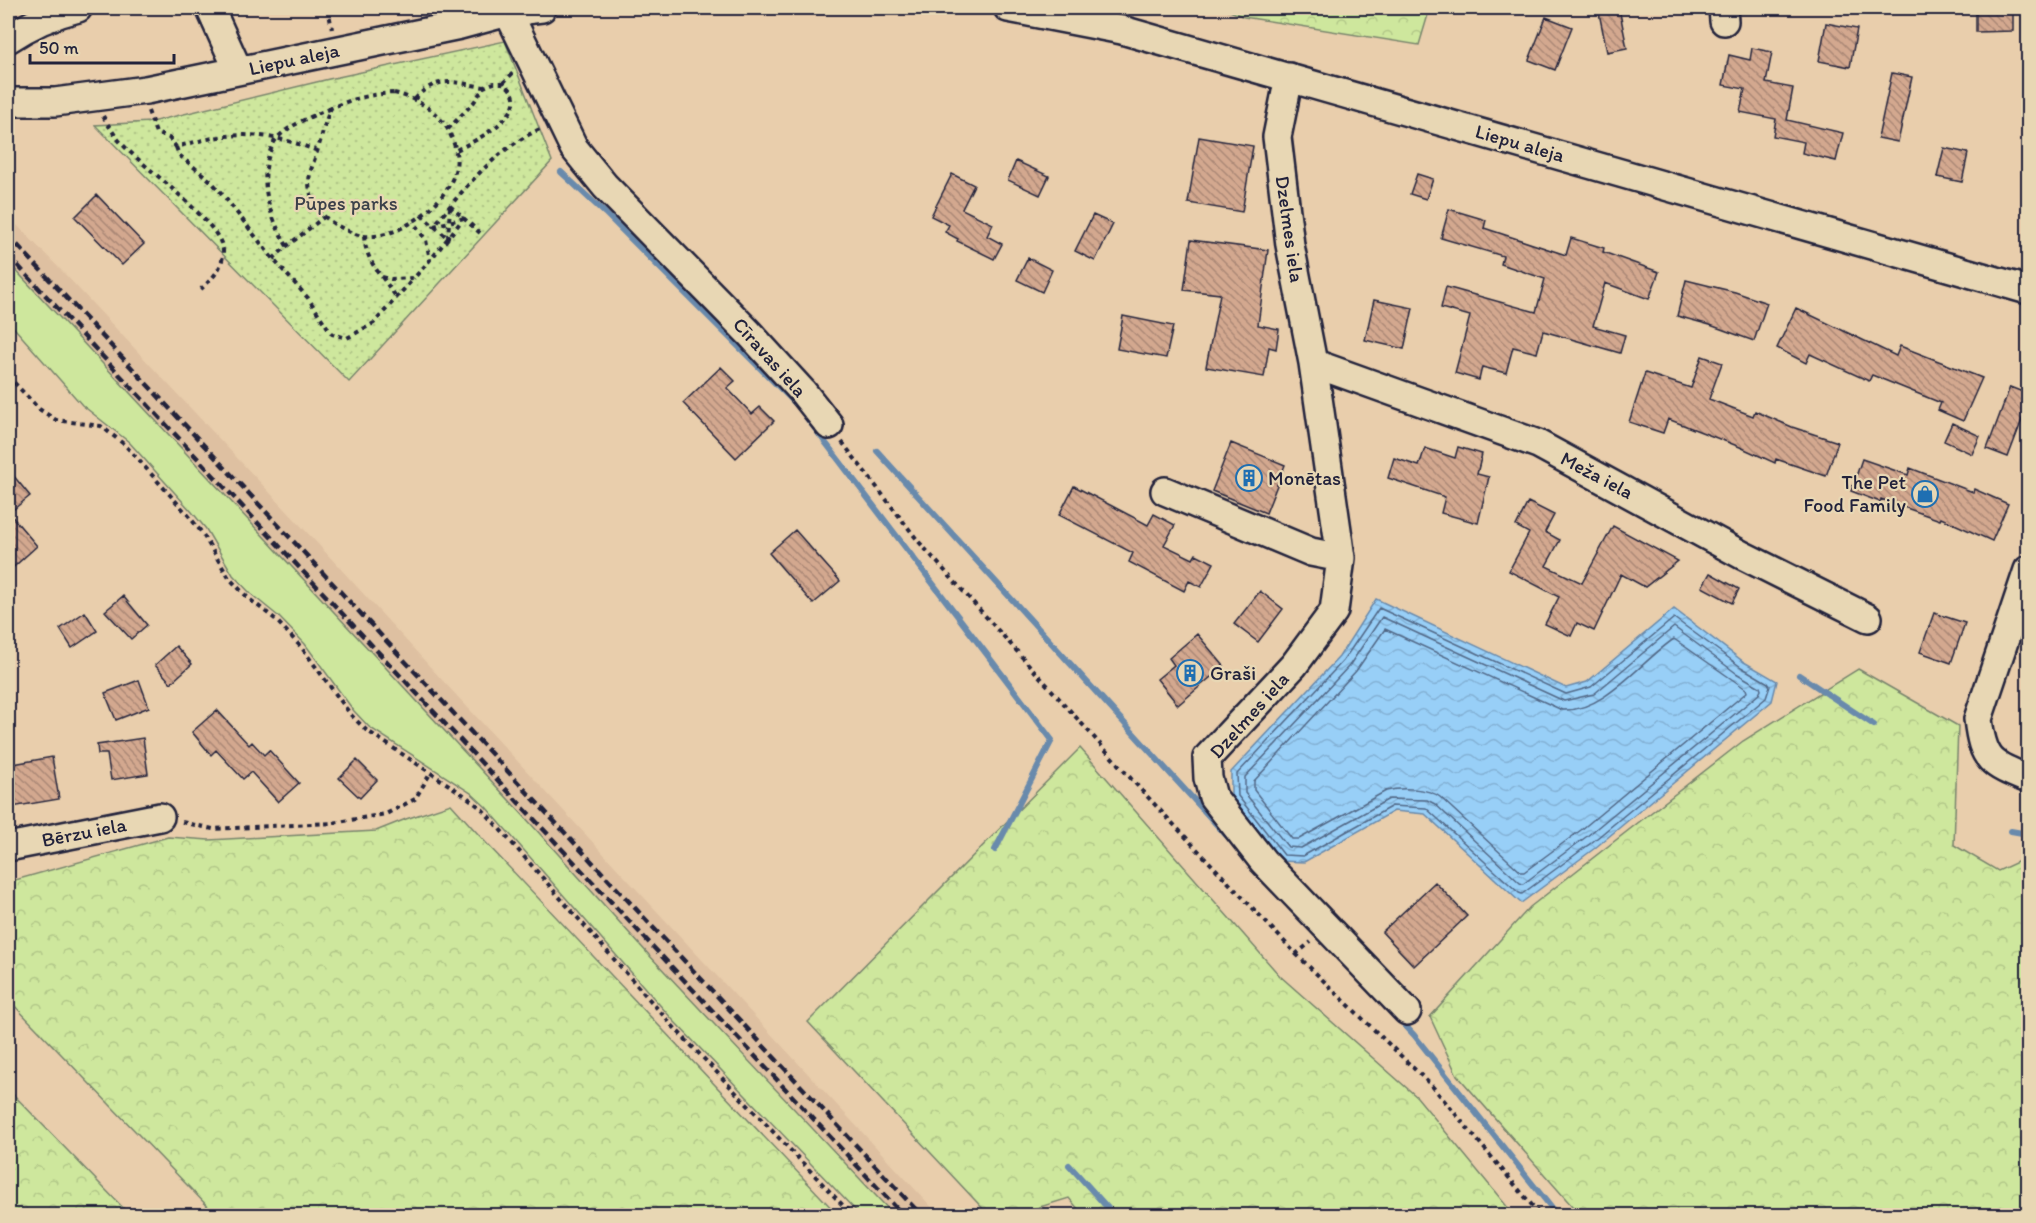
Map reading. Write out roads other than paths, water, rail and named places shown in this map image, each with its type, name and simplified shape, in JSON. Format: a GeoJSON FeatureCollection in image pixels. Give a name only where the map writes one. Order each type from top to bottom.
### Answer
{"type":"FeatureCollection","features":[{"type":"Feature","properties":{"kind":"street"},"geometry":{"type":"LineString","coordinates":[[8,39],[24,28],[62,12],[78,8]]}},
{"type":"Feature","properties":{"kind":"street"},"geometry":{"type":"LineString","coordinates":[[210,8],[238,70]]}},
{"type":"Feature","properties":{"kind":"street","name":"Liepu aleja"},"geometry":{"type":"LineString","coordinates":[[8,102],[55,102],[146,90],[460,25],[507,10],[542,8]]}},
{"type":"Feature","properties":{"kind":"street","name":"Liepu aleja"},"geometry":{"type":"LineString","coordinates":[[1008,8],[1122,30],[2028,290]]}},
{"type":"Feature","properties":{"kind":"street","name":"Cīravas iela"},"geometry":{"type":"LineString","coordinates":[[507,10],[574,148],[605,186],[749,333],[802,391],[829,425]]}},
{"type":"Feature","properties":{"kind":"street","name":"Dzelmes iela"},"geometry":{"type":"LineString","coordinates":[[1289,77],[1277,137],[1290,245],[1312,363],[1341,558],[1335,611],[1294,665],[1207,758],[1208,778],[1213,797],[1263,861],[1407,1011]]}},
{"type":"Feature","properties":{"kind":"street","name":"Meža iela"},"geometry":{"type":"LineString","coordinates":[[1312,363],[1538,444],[1742,555],[1868,618]]}},
{"type":"Feature","properties":{"kind":"street"},"geometry":{"type":"LineString","coordinates":[[1165,491],[1311,552],[1341,558]]}},
{"type":"Feature","properties":{"kind":"street"},"geometry":{"type":"LineString","coordinates":[[2028,570],[2024,598],[1978,719],[1981,741],[1989,759],[2004,769],[2028,779]]}},
{"type":"Feature","properties":{"kind":"street","name":"Bērzu iela"},"geometry":{"type":"LineString","coordinates":[[8,847],[160,817]]}},
{"type":"Feature","properties":{"kind":"water"},"geometry":{"type":"Polygon","coordinates":[[[1376,599],[1566,688],[1587,682],[1674,609],[1744,662],[1777,681],[1772,701],[1595,848],[1521,903],[1425,814],[1394,811],[1304,862],[1280,861],[1231,797],[1231,772],[1339,657],[1376,599]]]}},
{"type":"Feature","properties":{"kind":"waterway"},"geometry":{"type":"LineString","coordinates":[[561,172],[796,404]]}},
{"type":"Feature","properties":{"kind":"waterway"},"geometry":{"type":"LineString","coordinates":[[806,417],[1052,740],[995,850]]}},
{"type":"Feature","properties":{"kind":"waterway"},"geometry":{"type":"LineString","coordinates":[[877,451],[1226,835]]}},
{"type":"Feature","properties":{"kind":"waterway"},"geometry":{"type":"LineString","coordinates":[[1799,675],[1874,725]]}},
{"type":"Feature","properties":{"kind":"waterway"},"geometry":{"type":"LineString","coordinates":[[2011,831],[2028,834]]}},
{"type":"Feature","properties":{"kind":"waterway"},"geometry":{"type":"LineString","coordinates":[[1398,1018],[1558,1216]]}},
{"type":"Feature","properties":{"kind":"waterway"},"geometry":{"type":"LineString","coordinates":[[1069,1165],[1115,1216]]}},
{"type":"Feature","properties":{"kind":"railway"},"geometry":{"type":"LineString","coordinates":[[8,235],[922,1216]]}},
{"type":"Feature","properties":{"kind":"railway"},"geometry":{"type":"LineString","coordinates":[[8,255],[904,1216]]}},
{"type":"Feature","properties":{"kind":"place","name":"Monētas"},"geometry":{"type":"Point","coordinates":[1249,478]}},
{"type":"Feature","properties":{"kind":"place","name":"The Pet Food Family"},"geometry":{"type":"Point","coordinates":[1925,494]}},
{"type":"Feature","properties":{"kind":"place","name":"Graši"},"geometry":{"type":"Point","coordinates":[1190,673]}},
{"type":"Feature","properties":{"kind":"park label","name":"Pūpes parks"},"geometry":{"type":"Point","coordinates":[346,203]}}]}
